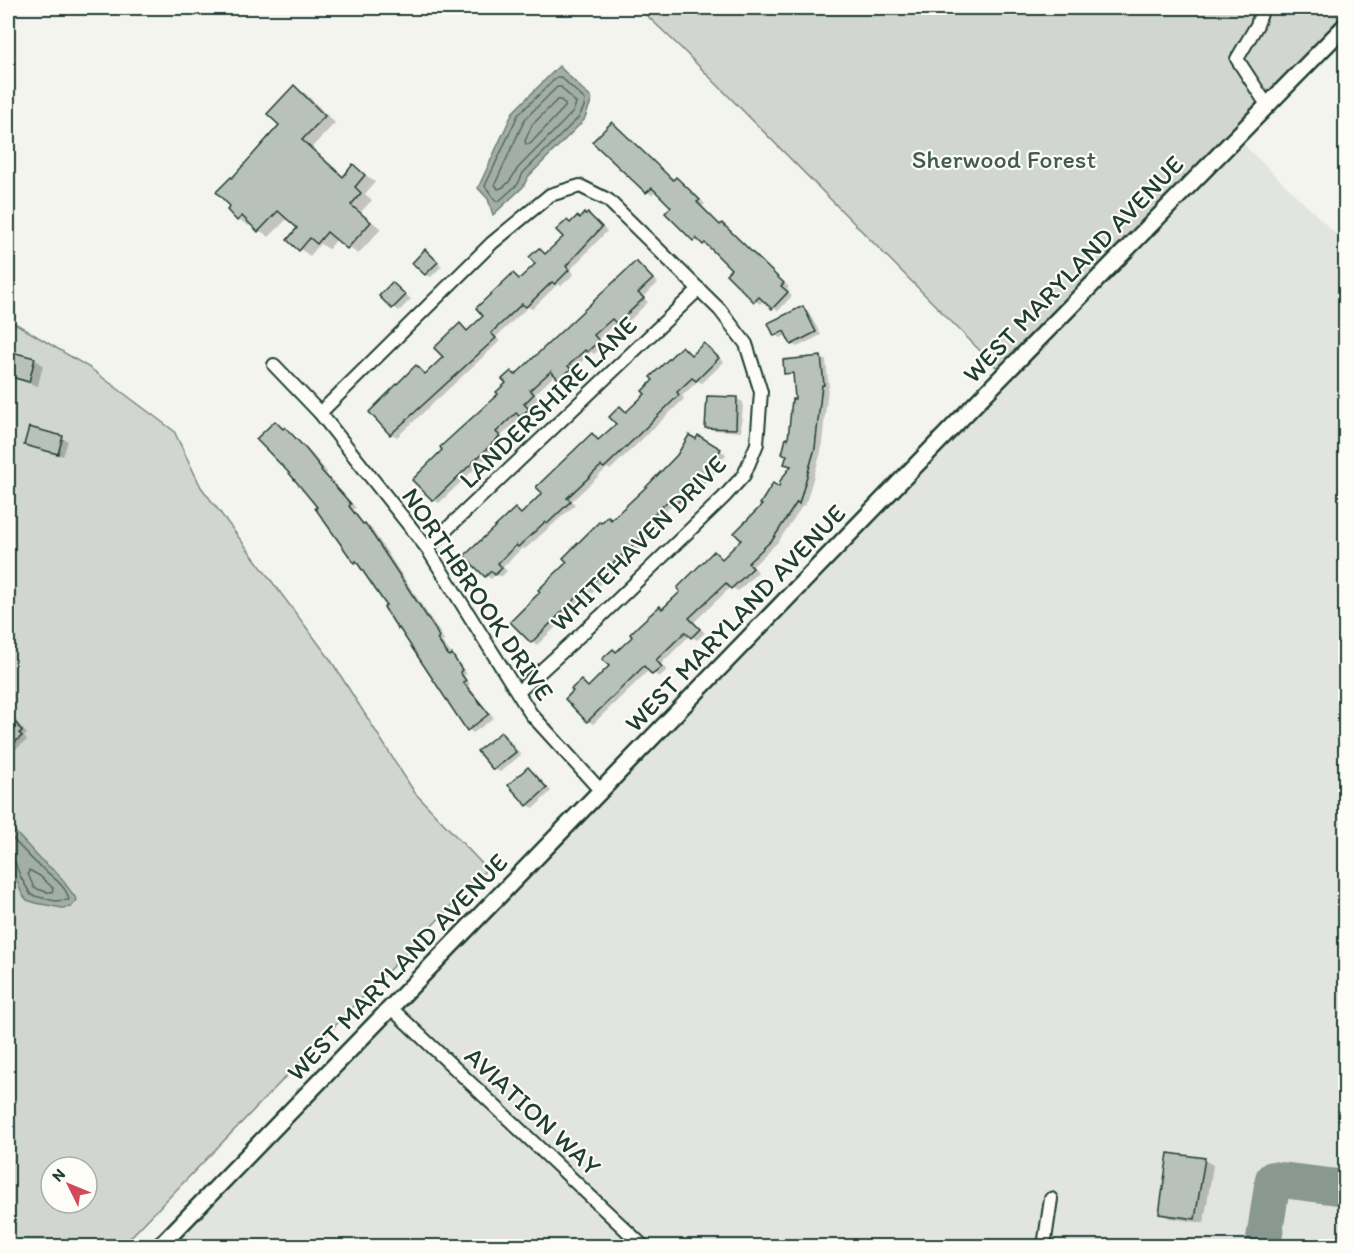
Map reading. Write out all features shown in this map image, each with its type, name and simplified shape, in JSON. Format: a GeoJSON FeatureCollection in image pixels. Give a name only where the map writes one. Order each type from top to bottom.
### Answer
{"type":"FeatureCollection","features":[{"type":"Feature","properties":{"kind":"street"},"geometry":{"type":"LineString","coordinates":[[1263,8],[1257,25],[1238,59],[1267,105]]}},
{"type":"Feature","properties":{"kind":"street","name":"WEST MARYLAND AVENUE"},"geometry":{"type":"LineString","coordinates":[[160,1246],[1346,25]]}},
{"type":"Feature","properties":{"kind":"street","name":"WHITEHAVEN DRIVE"},"geometry":{"type":"LineString","coordinates":[[320,413],[492,243],[550,195],[580,186],[608,200],[720,310],[746,344],[761,392],[758,444],[744,475],[601,616],[518,692]]}},
{"type":"Feature","properties":{"kind":"street","name":"LANDERSHIRE LANE"},"geometry":{"type":"LineString","coordinates":[[427,548],[699,289]]}},
{"type":"Feature","properties":{"kind":"street","name":"NORTHBROOK DRIVE"},"geometry":{"type":"LineString","coordinates":[[274,365],[320,413],[427,548],[531,714],[601,790]]}},
{"type":"Feature","properties":{"kind":"street","name":"AVIATION WAY"},"geometry":{"type":"LineString","coordinates":[[391,1008],[643,1246]]}},
{"type":"Feature","properties":{"kind":"street"},"geometry":{"type":"LineString","coordinates":[[1044,1246],[1050,1199]]}},
{"type":"Feature","properties":{"kind":"shaded area"},"geometry":{"type":"Polygon","coordinates":[[[1241,142],[1345,243],[1345,1246],[173,1246],[807,584],[1241,142]]]}},
{"type":"Feature","properties":{"kind":"green space","name":"Sherwood Forest"},"geometry":{"type":"Polygon","coordinates":[[[639,8],[1345,8],[1346,25],[1004,375],[639,8]]]}},
{"type":"Feature","properties":{"kind":"green space"},"geometry":{"type":"Polygon","coordinates":[[[8,319],[90,368],[174,431],[201,487],[330,659],[415,793],[487,869],[122,1246],[8,1246],[8,319]]]}},
{"type":"Feature","properties":{"kind":"water"},"geometry":{"type":"Polygon","coordinates":[[[559,66],[592,99],[584,120],[528,177],[523,187],[493,215],[488,199],[478,188],[513,112],[559,66]]]}},
{"type":"Feature","properties":{"kind":"water"},"geometry":{"type":"Polygon","coordinates":[[[8,824],[40,859],[58,874],[77,900],[71,907],[62,908],[36,903],[27,900],[22,894],[8,857],[8,824]]]}},
{"type":"Feature","properties":{"kind":"building"},"geometry":{"type":"Polygon","coordinates":[[[294,85],[325,116],[302,140],[343,177],[353,164],[365,175],[355,187],[361,193],[351,205],[371,222],[347,249],[327,232],[317,244],[310,238],[299,251],[287,240],[297,228],[278,211],[258,232],[242,216],[237,221],[227,210],[230,206],[216,192],[232,178],[279,125],[267,114],[294,85]]]}},
{"type":"Feature","properties":{"kind":"building"},"geometry":{"type":"Polygon","coordinates":[[[612,122],[673,180],[676,177],[700,200],[697,202],[720,225],[722,223],[784,283],[781,286],[788,292],[772,309],[759,297],[754,302],[726,274],[731,269],[705,243],[703,245],[696,238],[693,241],[665,213],[671,207],[652,188],[646,193],[592,142],[612,122]]]}},
{"type":"Feature","properties":{"kind":"building"},"geometry":{"type":"Polygon","coordinates":[[[584,213],[585,215],[588,213],[602,227],[566,266],[569,270],[555,284],[552,282],[526,307],[522,304],[491,333],[496,338],[390,435],[369,412],[416,365],[425,374],[443,357],[434,348],[460,323],[467,331],[483,316],[476,308],[513,273],[519,279],[535,264],[529,257],[539,248],[545,254],[563,237],[556,230],[567,220],[570,223],[584,213]]]}},
{"type":"Feature","properties":{"kind":"building"},"geometry":{"type":"Polygon","coordinates":[[[425,249],[438,262],[425,275],[412,263],[425,249]]]}},
{"type":"Feature","properties":{"kind":"building"},"geometry":{"type":"Polygon","coordinates":[[[636,261],[653,279],[638,293],[644,298],[617,324],[612,319],[594,335],[599,341],[568,366],[571,369],[559,380],[551,371],[530,390],[534,394],[524,404],[529,409],[520,417],[516,413],[496,432],[500,436],[433,501],[412,480],[442,450],[440,447],[498,394],[496,392],[506,383],[502,379],[511,371],[515,375],[636,261]]]}},
{"type":"Feature","properties":{"kind":"building"},"geometry":{"type":"Polygon","coordinates":[[[392,282],[406,295],[392,309],[379,296],[392,282]]]}},
{"type":"Feature","properties":{"kind":"building"},"geometry":{"type":"Polygon","coordinates":[[[803,306],[816,332],[791,345],[784,331],[774,336],[768,323],[803,306]]]}},
{"type":"Feature","properties":{"kind":"building"},"geometry":{"type":"Polygon","coordinates":[[[704,343],[719,358],[696,381],[692,378],[677,392],[679,395],[627,446],[604,468],[601,466],[567,498],[571,501],[547,524],[545,522],[518,547],[516,545],[498,563],[502,568],[495,575],[491,571],[485,577],[464,556],[515,508],[521,514],[542,493],[536,487],[592,433],[598,440],[616,424],[609,417],[620,406],[626,412],[645,394],[642,391],[653,380],[650,377],[682,346],[691,355],[704,343]]]}},
{"type":"Feature","properties":{"kind":"building"},"geometry":{"type":"Polygon","coordinates":[[[8,351],[35,358],[29,382],[8,376],[8,351]]]}},
{"type":"Feature","properties":{"kind":"building"},"geometry":{"type":"Polygon","coordinates":[[[821,356],[824,385],[822,385],[815,448],[799,504],[797,502],[773,539],[748,563],[753,568],[731,589],[726,583],[689,618],[700,629],[691,638],[685,632],[656,660],[662,667],[652,675],[644,666],[587,722],[565,699],[573,691],[571,689],[581,680],[588,687],[609,666],[602,659],[613,649],[616,652],[632,637],[630,634],[640,624],[660,606],[662,609],[680,592],[677,588],[714,551],[722,559],[741,540],[734,533],[762,505],[760,504],[773,483],[779,487],[780,481],[791,466],[784,464],[787,455],[782,454],[786,438],[788,439],[792,399],[795,399],[793,373],[784,374],[783,360],[821,356]]]}},
{"type":"Feature","properties":{"kind":"building"},"geometry":{"type":"Polygon","coordinates":[[[707,396],[737,397],[736,429],[705,428],[707,396]]]}},
{"type":"Feature","properties":{"kind":"building"},"geometry":{"type":"Polygon","coordinates":[[[275,421],[283,429],[285,427],[306,449],[351,504],[349,506],[363,524],[365,523],[435,629],[439,637],[437,639],[449,656],[452,654],[462,670],[460,672],[466,681],[463,682],[489,714],[467,731],[398,629],[384,607],[386,605],[315,508],[317,507],[289,473],[256,439],[275,421]]]}},
{"type":"Feature","properties":{"kind":"building"},"geometry":{"type":"Polygon","coordinates":[[[29,427],[63,436],[58,454],[24,445],[29,427]]]}},
{"type":"Feature","properties":{"kind":"building"},"geometry":{"type":"Polygon","coordinates":[[[689,435],[696,439],[698,435],[721,449],[707,472],[676,504],[671,498],[650,518],[656,524],[531,643],[510,622],[567,562],[563,558],[600,521],[601,523],[608,516],[611,520],[646,487],[677,455],[689,435]]]}},
{"type":"Feature","properties":{"kind":"building"},"geometry":{"type":"Polygon","coordinates":[[[8,713],[22,731],[19,733],[22,736],[8,748],[8,713]]]}},
{"type":"Feature","properties":{"kind":"building"},"geometry":{"type":"Polygon","coordinates":[[[501,732],[516,752],[493,770],[477,751],[501,732]]]}},
{"type":"Feature","properties":{"kind":"building"},"geometry":{"type":"Polygon","coordinates":[[[528,767],[547,788],[527,806],[508,785],[528,767]]]}},
{"type":"Feature","properties":{"kind":"building"},"geometry":{"type":"Polygon","coordinates":[[[1168,1153],[1205,1158],[1195,1219],[1159,1214],[1168,1153]]]}},
{"type":"Feature","properties":{"kind":"taxiway"},"geometry":{"type":"LineString","coordinates":[[1263,1246],[1273,1179],[1346,1188]]}}]}
